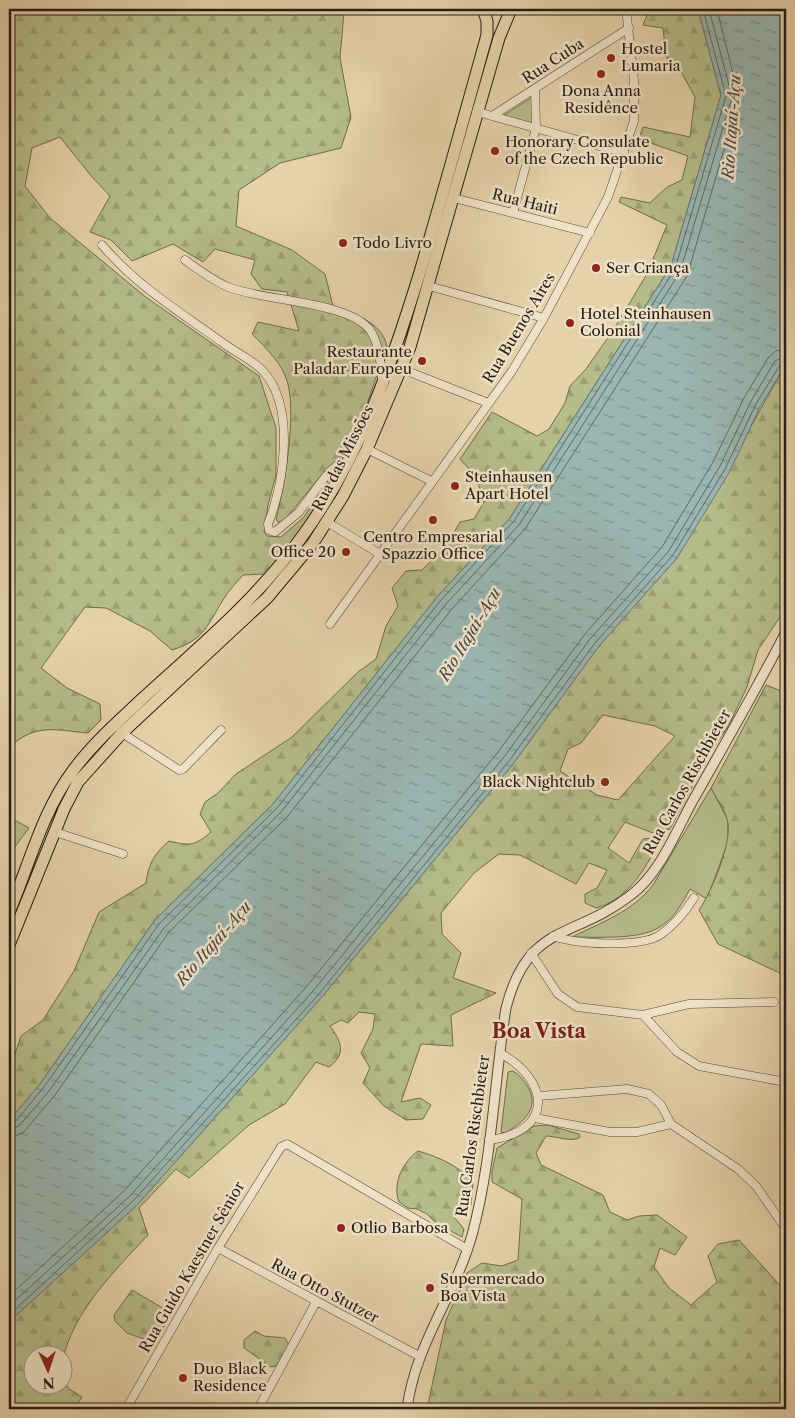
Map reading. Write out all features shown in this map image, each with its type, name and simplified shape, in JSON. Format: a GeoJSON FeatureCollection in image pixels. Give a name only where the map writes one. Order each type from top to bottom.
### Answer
{"type":"FeatureCollection","features":[{"type":"Feature","properties":{"kind":"main road","name":"Rua das Missões"},"geometry":{"type":"LineString","coordinates":[[9,912],[45,822],[70,774],[104,735],[233,617],[264,584],[303,536],[343,472],[383,386],[420,272],[487,35],[487,21],[483,9]]}},
{"type":"Feature","properties":{"kind":"main road","name":"Rua das Missões"},"geometry":{"type":"LineString","coordinates":[[9,945],[12,926],[78,782],[122,732],[267,598],[297,563],[327,522],[367,449],[402,369],[429,286],[499,38],[511,9]]}},
{"type":"Feature","properties":{"kind":"main road"},"geometry":{"type":"LineString","coordinates":[[420,272],[429,286]]}},
{"type":"Feature","properties":{"kind":"street","name":"Rua Buenos Aires"},"geometry":{"type":"LineString","coordinates":[[330,624],[512,370],[544,318],[608,197],[634,121],[634,80],[626,9]]}},
{"type":"Feature","properties":{"kind":"street","name":"Rua Cuba"},"geometry":{"type":"LineString","coordinates":[[492,116],[629,28]]}},
{"type":"Feature","properties":{"kind":"street"},"geometry":{"type":"LineString","coordinates":[[513,213],[536,128],[535,89]]}},
{"type":"Feature","properties":{"kind":"street"},"geometry":{"type":"LineString","coordinates":[[478,112],[624,153]]}},
{"type":"Feature","properties":{"kind":"street","name":"Rua Haiti"},"geometry":{"type":"LineString","coordinates":[[454,198],[590,233]]}},
{"type":"Feature","properties":{"kind":"street"},"geometry":{"type":"LineString","coordinates":[[102,245],[142,286],[262,370],[276,390],[280,400],[283,456],[279,488],[268,524],[269,530],[275,532],[285,525],[326,476],[343,472]]}},
{"type":"Feature","properties":{"kind":"street"},"geometry":{"type":"LineString","coordinates":[[185,260],[206,276],[229,287],[341,313],[361,322],[370,331],[376,343],[383,386]]}},
{"type":"Feature","properties":{"kind":"street"},"geometry":{"type":"LineString","coordinates":[[429,286],[544,318]]}},
{"type":"Feature","properties":{"kind":"street"},"geometry":{"type":"LineString","coordinates":[[402,369],[488,403]]}},
{"type":"Feature","properties":{"kind":"street"},"geometry":{"type":"LineString","coordinates":[[367,449],[431,481]]}},
{"type":"Feature","properties":{"kind":"street"},"geometry":{"type":"LineString","coordinates":[[327,522],[380,554]]}},
{"type":"Feature","properties":{"kind":"street","name":"Rua Carlos Rischbieter"},"geometry":{"type":"LineString","coordinates":[[407,1409],[419,1356],[467,1249],[480,1204],[506,1008],[511,988],[521,966],[531,953],[553,936],[624,900],[646,880],[721,752],[786,632]]}},
{"type":"Feature","properties":{"kind":"street"},"geometry":{"type":"LineString","coordinates":[[122,732],[179,770],[183,769],[221,730]]}},
{"type":"Feature","properties":{"kind":"street"},"geometry":{"type":"LineString","coordinates":[[55,832],[123,854]]}},
{"type":"Feature","properties":{"kind":"street"},"geometry":{"type":"LineString","coordinates":[[553,936],[565,940],[614,942],[639,941],[658,936],[686,910],[694,898]]}},
{"type":"Feature","properties":{"kind":"street"},"geometry":{"type":"LineString","coordinates":[[531,953],[558,994],[577,1007],[642,1015],[689,1004],[774,1002]]}},
{"type":"Feature","properties":{"kind":"street"},"geometry":{"type":"LineString","coordinates":[[642,1015],[677,1052],[699,1066],[786,1082]]}},
{"type":"Feature","properties":{"kind":"street"},"geometry":{"type":"LineString","coordinates":[[489,1140],[507,1138],[534,1118],[539,1108],[539,1096],[514,1061],[500,1053]]}},
{"type":"Feature","properties":{"kind":"street"},"geometry":{"type":"LineString","coordinates":[[539,1096],[612,1090],[636,1090],[649,1094],[662,1105],[671,1124],[750,1179],[786,1230]]}},
{"type":"Feature","properties":{"kind":"street"},"geometry":{"type":"LineString","coordinates":[[534,1118],[610,1132],[637,1132],[671,1124]]}},
{"type":"Feature","properties":{"kind":"street","name":"Rua Guido Kaestner Sênior"},"geometry":{"type":"LineString","coordinates":[[126,1409],[218,1248],[275,1154],[287,1144],[467,1249]]}},
{"type":"Feature","properties":{"kind":"street","name":"Rua Otto Stutzer"},"geometry":{"type":"LineString","coordinates":[[218,1248],[419,1356]]}},
{"type":"Feature","properties":{"kind":"street"},"geometry":{"type":"LineString","coordinates":[[258,1409],[316,1302]]}},
{"type":"Feature","properties":{"kind":"green space"},"geometry":{"type":"Polygon","coordinates":[[[9,9],[347,9],[344,12],[340,58],[351,117],[341,148],[280,163],[239,190],[236,226],[292,250],[325,274],[333,306],[358,316],[373,325],[384,337],[387,346],[359,427],[344,454],[328,467],[283,522],[278,522],[276,519],[283,488],[290,433],[290,398],[286,377],[282,370],[252,334],[258,322],[299,331],[287,292],[262,289],[251,274],[255,260],[215,249],[203,262],[173,244],[132,261],[111,240],[90,232],[110,196],[60,137],[32,148],[25,186],[50,218],[147,298],[259,376],[276,428],[276,475],[268,505],[264,532],[267,536],[281,537],[304,517],[327,482],[335,478],[300,534],[264,574],[243,575],[227,593],[208,625],[191,642],[172,650],[150,631],[106,608],[85,607],[41,668],[67,688],[100,704],[101,720],[88,733],[55,730],[37,731],[19,739],[9,747],[9,9]]]}},
{"type":"Feature","properties":{"kind":"green space"},"geometry":{"type":"Polygon","coordinates":[[[672,9],[698,9],[721,95],[671,266],[510,518],[437,597],[273,804],[155,920],[40,1084],[9,1121],[9,1072],[21,1036],[43,1020],[74,971],[99,912],[146,883],[148,870],[153,859],[169,841],[192,844],[211,832],[200,814],[205,802],[218,793],[236,774],[292,737],[358,672],[376,659],[386,626],[398,606],[392,588],[406,571],[422,570],[445,548],[460,522],[474,519],[484,502],[476,477],[460,459],[492,412],[537,436],[549,429],[565,403],[570,386],[586,369],[614,329],[647,274],[667,225],[619,202],[621,197],[650,203],[667,187],[682,180],[688,156],[639,139],[643,127],[690,137],[695,97],[679,68],[666,57],[663,28],[643,25],[648,13],[672,12],[672,9]]]}},
{"type":"Feature","properties":{"kind":"green space"},"geometry":{"type":"Polygon","coordinates":[[[532,97],[532,125],[504,115],[532,97]]]}},
{"type":"Feature","properties":{"kind":"green space"},"geometry":{"type":"Polygon","coordinates":[[[786,364],[786,608],[758,650],[747,687],[729,725],[708,756],[670,829],[653,833],[625,822],[608,848],[629,863],[643,839],[652,838],[656,848],[639,876],[616,899],[596,908],[585,903],[585,894],[597,888],[607,870],[589,863],[576,884],[520,855],[499,854],[474,873],[441,913],[442,934],[461,953],[453,978],[496,993],[451,1015],[453,1046],[421,1044],[401,1102],[420,1098],[431,1105],[423,1119],[406,1120],[384,1106],[363,1083],[370,1068],[361,1053],[373,1029],[375,1014],[359,1012],[348,1023],[341,1020],[330,1026],[337,1037],[340,1047],[340,1052],[335,1062],[329,1067],[316,1062],[285,1104],[249,1125],[189,1178],[176,1169],[139,1208],[148,1235],[97,1292],[76,1325],[67,1346],[22,1346],[22,1396],[72,1396],[72,1391],[82,1397],[74,1409],[9,1409],[9,1322],[137,1205],[321,998],[513,764],[599,646],[677,558],[786,364]],[[603,715],[581,743],[568,749],[560,771],[597,795],[618,800],[675,736],[655,726],[603,715]]]}},
{"type":"Feature","properties":{"kind":"green space"},"geometry":{"type":"Polygon","coordinates":[[[766,685],[786,693],[786,976],[718,944],[699,910],[715,879],[727,840],[727,819],[711,788],[766,685]]]}},
{"type":"Feature","properties":{"kind":"green space"},"geometry":{"type":"Polygon","coordinates":[[[711,788],[728,820],[728,842],[707,899],[690,889],[673,916],[663,925],[650,932],[616,937],[572,937],[616,916],[645,894],[653,885],[711,788]]]}},
{"type":"Feature","properties":{"kind":"green space"},"geometry":{"type":"Polygon","coordinates":[[[9,817],[29,828],[11,852],[9,862],[9,817]]]}},
{"type":"Feature","properties":{"kind":"green space"},"geometry":{"type":"Polygon","coordinates":[[[513,1071],[527,1085],[532,1101],[528,1114],[524,1119],[505,1133],[501,1132],[508,1072],[513,1071]]]}},
{"type":"Feature","properties":{"kind":"green space"},"geometry":{"type":"Polygon","coordinates":[[[548,1125],[579,1134],[580,1137],[569,1139],[546,1136],[536,1153],[541,1165],[603,1195],[610,1212],[627,1220],[639,1216],[657,1215],[687,1237],[675,1255],[660,1248],[654,1267],[669,1288],[691,1305],[717,1282],[708,1256],[718,1244],[739,1240],[786,1292],[786,1409],[427,1409],[446,1320],[467,1273],[482,1263],[502,1266],[518,1260],[522,1199],[492,1182],[497,1148],[534,1126],[548,1125]]]}},
{"type":"Feature","properties":{"kind":"green space"},"geometry":{"type":"Polygon","coordinates":[[[418,1151],[448,1163],[473,1182],[471,1205],[460,1202],[454,1217],[464,1229],[462,1237],[436,1223],[427,1214],[417,1209],[408,1208],[399,1202],[397,1188],[400,1174],[408,1161],[418,1151]]]}},
{"type":"Feature","properties":{"kind":"green space"},"geometry":{"type":"Polygon","coordinates":[[[132,1290],[171,1313],[155,1343],[127,1333],[115,1321],[114,1315],[132,1290]]]}},
{"type":"Feature","properties":{"kind":"green space"},"geometry":{"type":"Polygon","coordinates":[[[255,1331],[264,1336],[285,1338],[289,1345],[276,1366],[271,1367],[244,1348],[244,1340],[255,1331]]]}},
{"type":"Feature","properties":{"kind":"water","name":"Rio Itajaí-Açu"},"geometry":{"type":"Polygon","coordinates":[[[698,9],[786,9],[786,364],[760,407],[730,471],[677,558],[599,646],[513,764],[321,998],[137,1205],[9,1322],[9,1121],[40,1084],[155,920],[273,804],[437,597],[510,518],[671,266],[721,95],[698,9]]]}},
{"type":"Feature","properties":{"kind":"place","name":"Hostel Lumaria"},"geometry":{"type":"Point","coordinates":[611,58]}},
{"type":"Feature","properties":{"kind":"place","name":"Dona Anna Residênce"},"geometry":{"type":"Point","coordinates":[601,74]}},
{"type":"Feature","properties":{"kind":"place","name":"Honorary Consulate of the Czech Republic"},"geometry":{"type":"Point","coordinates":[495,151]}},
{"type":"Feature","properties":{"kind":"place","name":"Todo Livro"},"geometry":{"type":"Point","coordinates":[343,243]}},
{"type":"Feature","properties":{"kind":"place","name":"Ser Criança"},"geometry":{"type":"Point","coordinates":[596,268]}},
{"type":"Feature","properties":{"kind":"place","name":"Hotel Steinhausen Colonial"},"geometry":{"type":"Point","coordinates":[570,323]}},
{"type":"Feature","properties":{"kind":"place","name":"Restaurante Paladar Europeu"},"geometry":{"type":"Point","coordinates":[422,361]}},
{"type":"Feature","properties":{"kind":"place","name":"Steinhausen Apart Hotel"},"geometry":{"type":"Point","coordinates":[455,486]}},
{"type":"Feature","properties":{"kind":"place","name":"Centro Empresarial Spazzio Office"},"geometry":{"type":"Point","coordinates":[433,520]}},
{"type":"Feature","properties":{"kind":"place","name":"Office 20"},"geometry":{"type":"Point","coordinates":[346,552]}},
{"type":"Feature","properties":{"kind":"place","name":"Black Nightclub"},"geometry":{"type":"Point","coordinates":[605,782]}},
{"type":"Feature","properties":{"kind":"place","name":"Otlio Barbosa"},"geometry":{"type":"Point","coordinates":[341,1228]}},
{"type":"Feature","properties":{"kind":"place","name":"Supermercado Boa Vista"},"geometry":{"type":"Point","coordinates":[430,1288]}},
{"type":"Feature","properties":{"kind":"place","name":"Duo Black Residence"},"geometry":{"type":"Point","coordinates":[183,1378]}},
{"type":"Feature","properties":{"kind":"district","name":"Boa Vista"},"geometry":{"type":"Point","coordinates":[539,1031]}}]}
